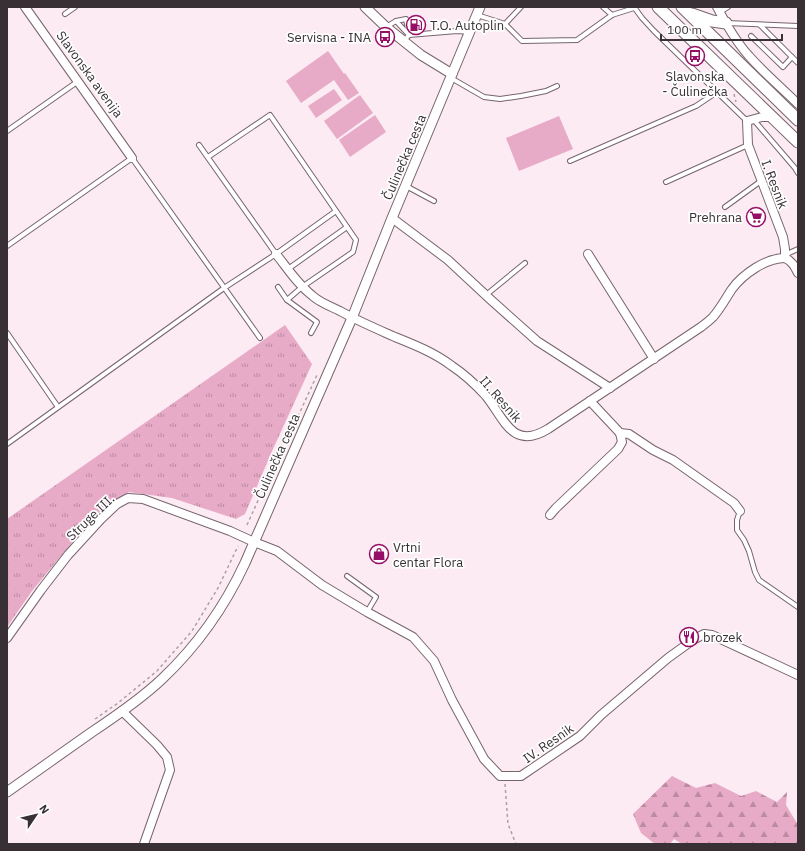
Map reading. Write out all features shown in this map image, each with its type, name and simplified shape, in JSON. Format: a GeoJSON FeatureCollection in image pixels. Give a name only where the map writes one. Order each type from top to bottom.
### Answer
{"type":"FeatureCollection","features":[{"type":"Feature","properties":{"kind":"main road"},"geometry":{"type":"LineString","coordinates":[[658,7],[798,142]]}},
{"type":"Feature","properties":{"kind":"main road"},"geometry":{"type":"LineString","coordinates":[[685,9],[706,19],[726,23]]}},
{"type":"Feature","properties":{"kind":"main road"},"geometry":{"type":"LineString","coordinates":[[685,9],[798,120]]}},
{"type":"Feature","properties":{"kind":"street","name":"Slavonska avenija"},"geometry":{"type":"LineString","coordinates":[[25,7],[132,158]]}},
{"type":"Feature","properties":{"kind":"street"},"geometry":{"type":"LineString","coordinates":[[365,7],[386,27],[406,38],[422,55],[451,76]]}},
{"type":"Feature","properties":{"kind":"street"},"geometry":{"type":"LineString","coordinates":[[719,10],[726,23],[749,56],[798,104]]}},
{"type":"Feature","properties":{"kind":"street","name":"Čulinečka cesta"},"geometry":{"type":"LineString","coordinates":[[7,792],[122,711],[157,684],[202,636],[224,604],[254,542],[352,318],[478,11]]}},
{"type":"Feature","properties":{"kind":"street"},"geometry":{"type":"LineString","coordinates":[[750,120],[762,117],[772,117]]}},
{"type":"Feature","properties":{"kind":"street","name":"I. Resnik"},"geometry":{"type":"LineString","coordinates":[[750,120],[748,145],[783,237],[785,258]]}},
{"type":"Feature","properties":{"kind":"street"},"geometry":{"type":"LineString","coordinates":[[392,218],[448,260],[537,341],[610,388]]}},
{"type":"Feature","properties":{"kind":"street"},"geometry":{"type":"LineString","coordinates":[[276,254],[302,287],[315,298],[352,318]]}},
{"type":"Feature","properties":{"kind":"street"},"geometry":{"type":"LineString","coordinates":[[588,254],[654,359]]}},
{"type":"Feature","properties":{"kind":"street"},"geometry":{"type":"LineString","coordinates":[[785,258],[789,259],[793,263],[798,273]]}},
{"type":"Feature","properties":{"kind":"street","name":"II. Resnik"},"geometry":{"type":"LineString","coordinates":[[352,318],[436,355],[460,372],[486,397],[505,425],[512,431],[521,436],[538,435],[701,327],[713,317],[734,287],[745,276],[767,261],[785,258]]}},
{"type":"Feature","properties":{"kind":"street"},"geometry":{"type":"LineString","coordinates":[[590,401],[620,432],[628,434],[653,450],[673,460],[734,503],[740,511]]}},
{"type":"Feature","properties":{"kind":"street"},"geometry":{"type":"LineString","coordinates":[[550,515],[618,449],[622,442],[620,432]]}},
{"type":"Feature","properties":{"kind":"street","name":"Struge III."},"geometry":{"type":"LineString","coordinates":[[7,638],[68,555],[101,519],[117,504],[128,498],[143,499],[230,531],[254,542]]}},
{"type":"Feature","properties":{"kind":"street"},"geometry":{"type":"LineString","coordinates":[[254,542],[278,551],[322,585],[413,637],[434,661],[452,700],[484,759],[500,776],[505,776]]}},
{"type":"Feature","properties":{"kind":"street","name":"IV. Resnik"},"geometry":{"type":"LineString","coordinates":[[505,776],[521,776],[580,736],[601,715],[668,658],[704,634],[712,635],[798,675]]}},
{"type":"Feature","properties":{"kind":"street"},"geometry":{"type":"LineString","coordinates":[[122,711],[168,757],[170,770],[144,844]]}},
{"type":"Feature","properties":{"kind":"lane"},"geometry":{"type":"LineString","coordinates":[[65,14],[75,7]]}},
{"type":"Feature","properties":{"kind":"lane"},"geometry":{"type":"LineString","coordinates":[[505,24],[521,7]]}},
{"type":"Feature","properties":{"kind":"lane"},"geometry":{"type":"LineString","coordinates":[[603,7],[612,15]]}},
{"type":"Feature","properties":{"kind":"lane"},"geometry":{"type":"LineString","coordinates":[[719,10],[728,7]]}},
{"type":"Feature","properties":{"kind":"lane"},"geometry":{"type":"LineString","coordinates":[[478,11],[505,24],[522,41],[577,40],[612,15],[634,8],[654,31],[717,92],[750,120],[796,169],[798,173]]}},
{"type":"Feature","properties":{"kind":"lane"},"geometry":{"type":"LineString","coordinates":[[386,27],[396,21],[406,19],[406,38]]}},
{"type":"Feature","properties":{"kind":"lane"},"geometry":{"type":"LineString","coordinates":[[396,21],[406,38]]}},
{"type":"Feature","properties":{"kind":"lane"},"geometry":{"type":"LineString","coordinates":[[726,23],[798,26]]}},
{"type":"Feature","properties":{"kind":"lane"},"geometry":{"type":"LineString","coordinates":[[759,25],[798,63]]}},
{"type":"Feature","properties":{"kind":"lane"},"geometry":{"type":"LineString","coordinates":[[406,38],[457,31],[470,32]]}},
{"type":"Feature","properties":{"kind":"lane"},"geometry":{"type":"LineString","coordinates":[[751,36],[783,66],[792,57]]}},
{"type":"Feature","properties":{"kind":"lane"},"geometry":{"type":"LineString","coordinates":[[451,76],[484,97],[500,99],[546,91],[557,86]]}},
{"type":"Feature","properties":{"kind":"lane"},"geometry":{"type":"LineString","coordinates":[[7,131],[77,82]]}},
{"type":"Feature","properties":{"kind":"lane"},"geometry":{"type":"LineString","coordinates":[[570,161],[696,106],[717,92]]}},
{"type":"Feature","properties":{"kind":"lane"},"geometry":{"type":"LineString","coordinates":[[208,157],[270,115],[356,240],[353,252],[302,287],[287,300]]}},
{"type":"Feature","properties":{"kind":"lane"},"geometry":{"type":"LineString","coordinates":[[199,144],[276,254]]}},
{"type":"Feature","properties":{"kind":"lane"},"geometry":{"type":"LineString","coordinates":[[666,182],[748,145]]}},
{"type":"Feature","properties":{"kind":"lane"},"geometry":{"type":"LineString","coordinates":[[7,246],[132,158],[260,338]]}},
{"type":"Feature","properties":{"kind":"lane"},"geometry":{"type":"LineString","coordinates":[[725,206],[761,181]]}},
{"type":"Feature","properties":{"kind":"lane"},"geometry":{"type":"LineString","coordinates":[[406,186],[434,201]]}},
{"type":"Feature","properties":{"kind":"lane"},"geometry":{"type":"LineString","coordinates":[[7,444],[224,288],[276,254],[336,211]]}},
{"type":"Feature","properties":{"kind":"lane"},"geometry":{"type":"LineString","coordinates":[[288,268],[347,227]]}},
{"type":"Feature","properties":{"kind":"lane"},"geometry":{"type":"LineString","coordinates":[[785,258],[798,249]]}},
{"type":"Feature","properties":{"kind":"lane"},"geometry":{"type":"LineString","coordinates":[[486,295],[525,263]]}},
{"type":"Feature","properties":{"kind":"lane"},"geometry":{"type":"LineString","coordinates":[[278,287],[287,300],[316,322],[311,333]]}},
{"type":"Feature","properties":{"kind":"lane"},"geometry":{"type":"LineString","coordinates":[[7,333],[58,407]]}},
{"type":"Feature","properties":{"kind":"lane"},"geometry":{"type":"LineString","coordinates":[[740,511],[737,520],[738,530],[749,551],[759,580],[798,607]]}},
{"type":"Feature","properties":{"kind":"lane"},"geometry":{"type":"LineString","coordinates":[[348,576],[376,597],[367,612]]}},
{"type":"Feature","properties":{"kind":"path"},"geometry":{"type":"LineString","coordinates":[[247,525],[287,436],[300,412],[319,370]]}},
{"type":"Feature","properties":{"kind":"path"},"geometry":{"type":"LineString","coordinates":[[93,720],[118,703],[157,671],[192,631],[218,588],[238,546]]}},
{"type":"Feature","properties":{"kind":"path"},"geometry":{"type":"LineString","coordinates":[[505,776],[508,824],[516,844]]}},
{"type":"Feature","properties":{"kind":"green space"},"geometry":{"type":"Polygon","coordinates":[[[328,51],[359,93],[348,100],[334,80],[301,103],[286,81],[328,51]]]}},
{"type":"Feature","properties":{"kind":"green space"},"geometry":{"type":"Polygon","coordinates":[[[334,89],[342,100],[316,118],[308,106],[334,89]]]}},
{"type":"Feature","properties":{"kind":"green space"},"geometry":{"type":"Polygon","coordinates":[[[360,95],[373,113],[337,139],[324,121],[360,95]]]}},
{"type":"Feature","properties":{"kind":"green space"},"geometry":{"type":"Polygon","coordinates":[[[375,115],[386,132],[350,157],[339,140],[375,115]]]}},
{"type":"Feature","properties":{"kind":"green space"},"geometry":{"type":"Polygon","coordinates":[[[559,116],[573,149],[519,171],[506,138],[559,116]]]}},
{"type":"Feature","properties":{"kind":"green space"},"geometry":{"type":"Polygon","coordinates":[[[285,325],[312,364],[245,514],[236,519],[172,498],[129,492],[94,516],[32,591],[7,627],[7,519],[285,325]]]}},
{"type":"Feature","properties":{"kind":"green space"},"geometry":{"type":"Polygon","coordinates":[[[672,776],[696,788],[715,783],[741,796],[756,791],[777,802],[787,792],[786,805],[798,825],[798,844],[682,844],[674,839],[670,844],[655,844],[641,833],[633,814],[672,776]]]}},
{"type":"Feature","properties":{"kind":"place","name":"T.O. Autoplin"},"geometry":{"type":"Point","coordinates":[416,25]}},
{"type":"Feature","properties":{"kind":"place","name":"Servisna - INA"},"geometry":{"type":"Point","coordinates":[385,37]}},
{"type":"Feature","properties":{"kind":"place","name":"Slavonska - Čulinečka"},"geometry":{"type":"Point","coordinates":[695,56]}},
{"type":"Feature","properties":{"kind":"place","name":"Prehrana"},"geometry":{"type":"Point","coordinates":[756,217]}},
{"type":"Feature","properties":{"kind":"place","name":"Vrtni centar Flora"},"geometry":{"type":"Point","coordinates":[379,554]}},
{"type":"Feature","properties":{"kind":"place","name":"brozek"},"geometry":{"type":"Point","coordinates":[689,637]}}]}
